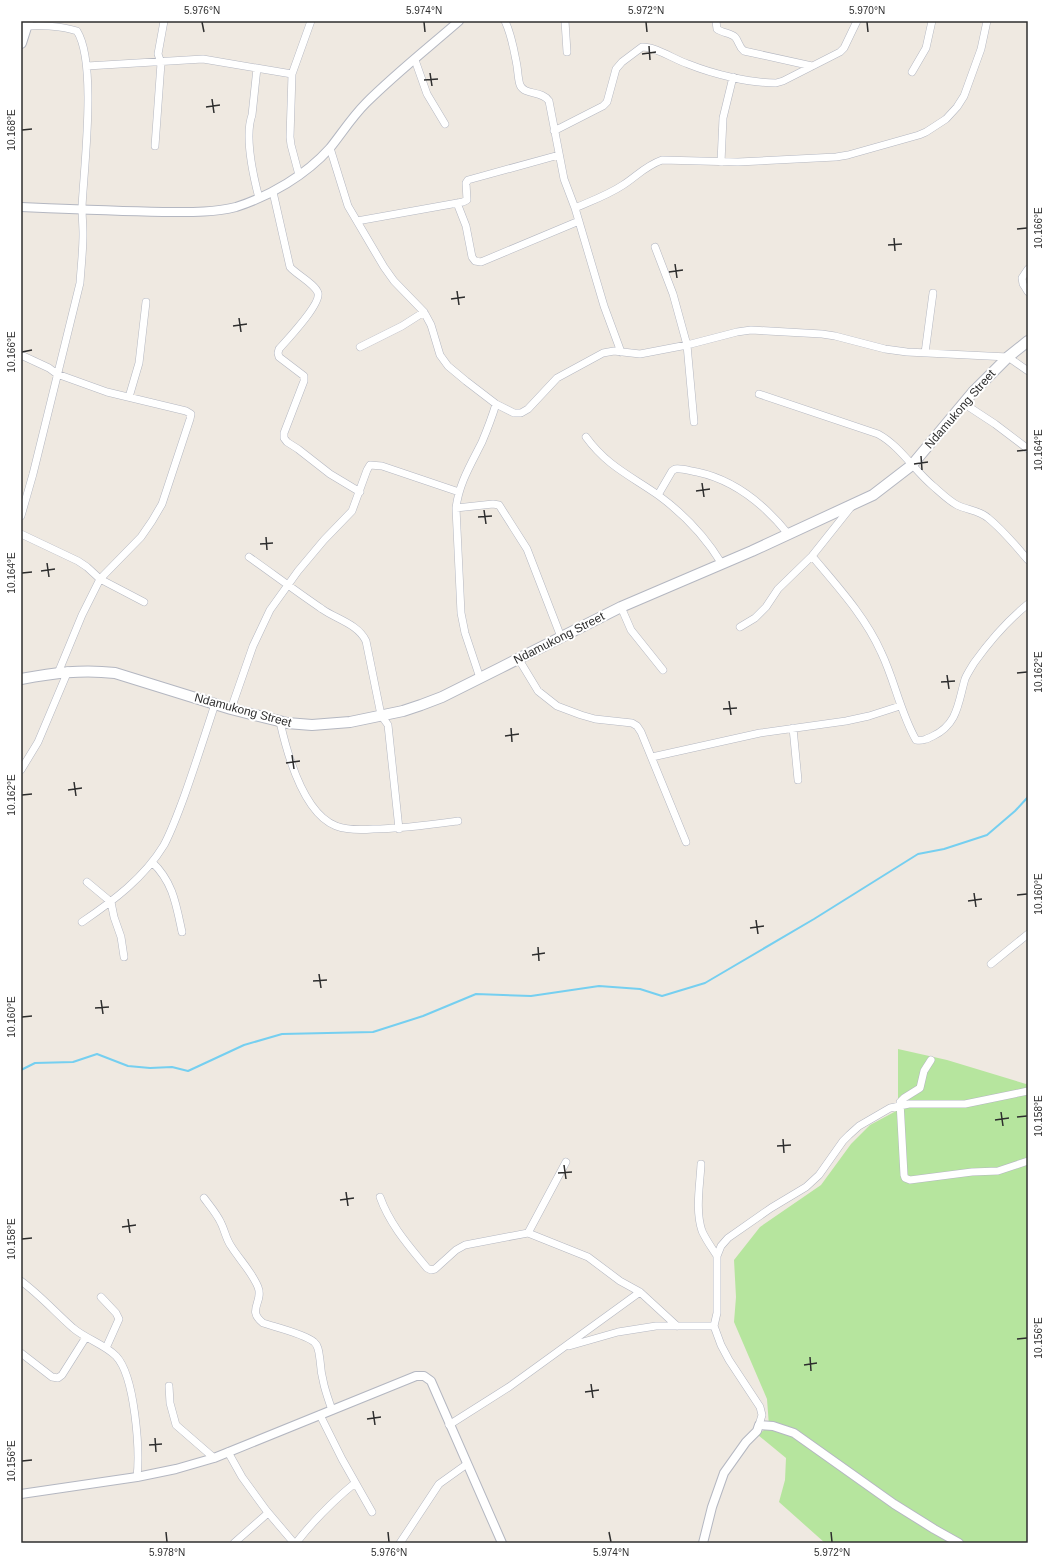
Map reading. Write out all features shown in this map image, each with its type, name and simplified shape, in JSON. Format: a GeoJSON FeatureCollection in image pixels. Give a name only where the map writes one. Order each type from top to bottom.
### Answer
{"type":"FeatureCollection","features":[{"type":"Feature","properties":{"kind":"main road"},"geometry":{"type":"LineString","coordinates":[[21,43],[25,25]]}},
{"type":"Feature","properties":{"kind":"main road","name":"Ndamukong Street"},"geometry":{"type":"LineString","coordinates":[[21,679],[68,671],[95,670],[115,673],[215,704],[280,722],[312,725],[330,725],[350,722],[403,711],[421,705],[442,697],[621,607],[789,535],[873,495],[912,465],[963,403],[1008,357],[1028,341]]}},
{"type":"Feature","properties":{"kind":"street"},"geometry":{"type":"LineString","coordinates":[[155,146],[161,62],[158,54],[164,21]]}},
{"type":"Feature","properties":{"kind":"street"},"geometry":{"type":"LineString","coordinates":[[299,175],[290,137],[292,74],[311,21]]}},
{"type":"Feature","properties":{"kind":"street"},"geometry":{"type":"LineString","coordinates":[[21,207],[103,211],[201,212],[235,207],[259,198],[272,192],[299,175],[316,162],[330,148],[364,104],[459,21]]}},
{"type":"Feature","properties":{"kind":"street"},"geometry":{"type":"LineString","coordinates":[[505,21],[513,41],[520,84],[526,91],[546,96],[548,101],[564,179],[575,208],[604,306],[621,352]]}},
{"type":"Feature","properties":{"kind":"street"},"geometry":{"type":"LineString","coordinates":[[565,21],[567,52]]}},
{"type":"Feature","properties":{"kind":"street"},"geometry":{"type":"LineString","coordinates":[[716,21],[717,29],[734,36],[737,39],[739,47],[744,51],[812,66]]}},
{"type":"Feature","properties":{"kind":"street"},"geometry":{"type":"LineString","coordinates":[[554,131],[603,106],[609,97],[616,69],[622,62],[642,47],[652,49],[688,64],[732,77],[776,83],[783,81],[840,52],[844,48],[857,21]]}},
{"type":"Feature","properties":{"kind":"street"},"geometry":{"type":"LineString","coordinates":[[912,72],[926,48],[932,21]]}},
{"type":"Feature","properties":{"kind":"street"},"geometry":{"type":"LineString","coordinates":[[575,208],[623,185],[651,164],[662,160],[738,162],[836,157],[848,155],[926,132],[946,119],[957,107],[964,96],[981,49],[987,21]]}},
{"type":"Feature","properties":{"kind":"street"},"geometry":{"type":"LineString","coordinates":[[21,516],[33,474],[80,283],[83,240],[82,209],[88,101],[87,66],[84,47],[76,30],[70,28],[25,25]]}},
{"type":"Feature","properties":{"kind":"street"},"geometry":{"type":"LineString","coordinates":[[87,66],[203,59],[292,74]]}},
{"type":"Feature","properties":{"kind":"street"},"geometry":{"type":"LineString","coordinates":[[415,60],[427,94],[445,124]]}},
{"type":"Feature","properties":{"kind":"street"},"geometry":{"type":"LineString","coordinates":[[256,68],[252,115],[250,120],[250,142],[252,171],[259,198]]}},
{"type":"Feature","properties":{"kind":"street"},"geometry":{"type":"LineString","coordinates":[[721,162],[723,118],[732,77]]}},
{"type":"Feature","properties":{"kind":"street"},"geometry":{"type":"LineString","coordinates":[[330,148],[344,194],[357,221],[384,267],[424,312],[431,325],[440,355],[448,366],[466,381],[496,404],[514,413],[521,413],[528,408],[557,378],[603,353],[614,351],[640,354],[751,330],[835,336],[885,349],[925,353],[1008,357],[1028,371]]}},
{"type":"Feature","properties":{"kind":"street"},"geometry":{"type":"LineString","coordinates":[[357,221],[463,202],[467,200],[466,183],[468,180],[559,155]]}},
{"type":"Feature","properties":{"kind":"street"},"geometry":{"type":"LineString","coordinates":[[272,192],[290,267],[318,292],[318,297],[308,315],[279,349],[278,353],[279,357],[304,376],[304,380],[284,433],[284,438],[287,442],[330,474],[360,492]]}},
{"type":"Feature","properties":{"kind":"street"},"geometry":{"type":"LineString","coordinates":[[457,203],[466,226],[472,257],[475,261],[481,262],[579,221]]}},
{"type":"Feature","properties":{"kind":"street"},"geometry":{"type":"LineString","coordinates":[[655,247],[673,294],[687,345],[694,422]]}},
{"type":"Feature","properties":{"kind":"street"},"geometry":{"type":"LineString","coordinates":[[1028,269],[1022,278],[1023,284],[1028,292]]}},
{"type":"Feature","properties":{"kind":"street"},"geometry":{"type":"LineString","coordinates":[[925,353],[933,293]]}},
{"type":"Feature","properties":{"kind":"street"},"geometry":{"type":"LineString","coordinates":[[129,397],[139,363],[146,302]]}},
{"type":"Feature","properties":{"kind":"street"},"geometry":{"type":"LineString","coordinates":[[360,347],[402,326],[424,312]]}},
{"type":"Feature","properties":{"kind":"street"},"geometry":{"type":"LineString","coordinates":[[21,355],[49,368],[57,374],[107,392],[186,411],[191,414],[162,504],[141,537],[100,579],[58,673]]}},
{"type":"Feature","properties":{"kind":"street"},"geometry":{"type":"LineString","coordinates":[[759,394],[878,434],[895,445],[912,465],[957,505],[974,510],[987,517],[1028,560]]}},
{"type":"Feature","properties":{"kind":"street"},"geometry":{"type":"LineString","coordinates":[[963,403],[995,424],[1028,449]]}},
{"type":"Feature","properties":{"kind":"street"},"geometry":{"type":"LineString","coordinates":[[480,678],[465,633],[461,613],[456,508],[459,492],[469,466],[482,440],[496,404]]}},
{"type":"Feature","properties":{"kind":"street"},"geometry":{"type":"LineString","coordinates":[[586,438],[612,466],[658,495],[686,517],[710,544],[722,564]]}},
{"type":"Feature","properties":{"kind":"street"},"geometry":{"type":"LineString","coordinates":[[232,709],[262,624],[270,610],[298,571],[324,540],[352,511],[360,492],[366,470],[370,465],[376,465],[459,492]]}},
{"type":"Feature","properties":{"kind":"street"},"geometry":{"type":"LineString","coordinates":[[658,495],[672,471],[675,469],[709,475],[726,481],[755,499],[772,515],[789,535]]}},
{"type":"Feature","properties":{"kind":"street"},"geometry":{"type":"LineString","coordinates":[[456,508],[493,504],[499,505],[527,549],[561,637]]}},
{"type":"Feature","properties":{"kind":"street"},"geometry":{"type":"LineString","coordinates":[[740,627],[760,614],[778,590],[812,556],[852,505]]}},
{"type":"Feature","properties":{"kind":"street"},"geometry":{"type":"LineString","coordinates":[[21,534],[78,560],[100,579],[144,602]]}},
{"type":"Feature","properties":{"kind":"street"},"geometry":{"type":"LineString","coordinates":[[812,556],[845,596],[874,638],[888,666],[900,706],[916,740],[922,741],[948,726],[958,709],[966,678],[975,663],[1015,615],[1028,604]]}},
{"type":"Feature","properties":{"kind":"street"},"geometry":{"type":"LineString","coordinates":[[249,557],[322,610],[363,634],[366,641],[381,715],[388,725],[399,829]]}},
{"type":"Feature","properties":{"kind":"street"},"geometry":{"type":"LineString","coordinates":[[621,607],[631,630],[663,670]]}},
{"type":"Feature","properties":{"kind":"street"},"geometry":{"type":"LineString","coordinates":[[518,658],[538,691],[557,706],[595,719],[632,723],[638,726],[686,842]]}},
{"type":"Feature","properties":{"kind":"street"},"geometry":{"type":"LineString","coordinates":[[21,770],[38,742],[68,671]]}},
{"type":"Feature","properties":{"kind":"street"},"geometry":{"type":"LineString","coordinates":[[82,922],[111,902],[130,886],[152,862],[164,844],[175,820],[215,704]]}},
{"type":"Feature","properties":{"kind":"street"},"geometry":{"type":"LineString","coordinates":[[652,757],[760,733],[846,721],[869,716],[900,706]]}},
{"type":"Feature","properties":{"kind":"street"},"geometry":{"type":"LineString","coordinates":[[280,722],[289,756],[303,792],[308,801],[325,819],[335,826],[344,828],[399,829],[458,821]]}},
{"type":"Feature","properties":{"kind":"street"},"geometry":{"type":"LineString","coordinates":[[793,728],[798,780]]}},
{"type":"Feature","properties":{"kind":"street"},"geometry":{"type":"LineString","coordinates":[[152,862],[163,873],[170,886],[182,932]]}},
{"type":"Feature","properties":{"kind":"street"},"geometry":{"type":"LineString","coordinates":[[87,882],[111,902],[114,917],[121,937],[124,957]]}},
{"type":"Feature","properties":{"kind":"street"},"geometry":{"type":"LineString","coordinates":[[991,964],[1028,934]]}},
{"type":"Feature","properties":{"kind":"street"},"geometry":{"type":"LineString","coordinates":[[931,1060],[924,1071],[920,1088],[902,1100],[905,1178],[910,1180],[972,1172],[998,1171],[1028,1161]]}},
{"type":"Feature","properties":{"kind":"street"},"geometry":{"type":"LineString","coordinates":[[703,1543],[712,1507],[724,1473],[746,1442],[757,1431],[762,1415],[760,1407],[729,1360],[721,1345],[714,1326],[717,1313],[717,1256],[721,1246],[728,1238],[812,1182],[819,1175],[843,1141],[859,1126],[890,1108],[901,1105],[965,1104],[1028,1091]]}},
{"type":"Feature","properties":{"kind":"street"},"geometry":{"type":"LineString","coordinates":[[528,1233],[566,1162]]}},
{"type":"Feature","properties":{"kind":"street"},"geometry":{"type":"LineString","coordinates":[[701,1164],[699,1205],[700,1222],[702,1231],[717,1256]]}},
{"type":"Feature","properties":{"kind":"street"},"geometry":{"type":"LineString","coordinates":[[380,1197],[390,1220],[398,1233],[427,1268],[431,1270],[435,1269],[456,1250],[465,1245],[528,1233],[588,1258],[620,1281],[640,1292],[677,1326]]}},
{"type":"Feature","properties":{"kind":"street"},"geometry":{"type":"LineString","coordinates":[[204,1198],[221,1222],[231,1247],[257,1284],[260,1292],[255,1313],[257,1318],[262,1323],[309,1339],[316,1344],[319,1353],[324,1390],[332,1410]]}},
{"type":"Feature","properties":{"kind":"street"},"geometry":{"type":"LineString","coordinates":[[21,1281],[74,1328],[86,1337],[106,1348],[122,1364],[130,1387],[139,1458],[137,1477]]}},
{"type":"Feature","properties":{"kind":"street"},"geometry":{"type":"LineString","coordinates":[[449,1425],[509,1387],[640,1292]]}},
{"type":"Feature","properties":{"kind":"street"},"geometry":{"type":"LineString","coordinates":[[100,1297],[116,1313],[119,1319],[106,1348]]}},
{"type":"Feature","properties":{"kind":"street"},"geometry":{"type":"LineString","coordinates":[[564,1347],[618,1332],[656,1326],[714,1326]]}},
{"type":"Feature","properties":{"kind":"street"},"geometry":{"type":"LineString","coordinates":[[21,1353],[52,1377],[58,1378],[62,1375],[86,1337]]}},
{"type":"Feature","properties":{"kind":"street"},"geometry":{"type":"LineString","coordinates":[[21,1494],[137,1477],[176,1469],[214,1458],[416,1376],[424,1376],[431,1381],[466,1464],[502,1543]]}},
{"type":"Feature","properties":{"kind":"street"},"geometry":{"type":"LineString","coordinates":[[169,1386],[170,1403],[176,1425],[214,1458]]}},
{"type":"Feature","properties":{"kind":"street"},"geometry":{"type":"LineString","coordinates":[[320,1415],[355,1483],[372,1512]]}},
{"type":"Feature","properties":{"kind":"street"},"geometry":{"type":"LineString","coordinates":[[759,1425],[774,1426],[794,1433],[894,1504],[959,1543]]}},
{"type":"Feature","properties":{"kind":"street"},"geometry":{"type":"LineString","coordinates":[[228,1452],[242,1477],[268,1513],[295,1543],[332,1501],[355,1483]]}},
{"type":"Feature","properties":{"kind":"street"},"geometry":{"type":"LineString","coordinates":[[400,1543],[439,1484],[466,1464]]}},
{"type":"Feature","properties":{"kind":"street"},"geometry":{"type":"LineString","coordinates":[[234,1543],[268,1513]]}},
{"type":"Feature","properties":{"kind":"green space"},"geometry":{"type":"Polygon","coordinates":[[[898,1049],[947,1060],[1026,1084],[1028,1082],[1028,1543],[825,1543],[779,1502],[785,1480],[786,1458],[758,1435],[769,1426],[767,1399],[734,1322],[736,1297],[734,1260],[760,1227],[821,1185],[851,1144],[870,1125],[898,1110],[898,1049]]]}},
{"type":"Feature","properties":{"kind":"waterway"},"geometry":{"type":"LineString","coordinates":[[21,1070],[35,1063],[73,1062],[97,1054],[128,1066],[150,1068],[172,1067],[188,1071],[244,1045],[282,1034],[373,1032],[423,1016],[476,994],[531,996],[599,986],[640,989],[662,996],[705,983],[814,919],[918,854],[944,849],[987,835],[1015,811],[1028,797]]}}]}
